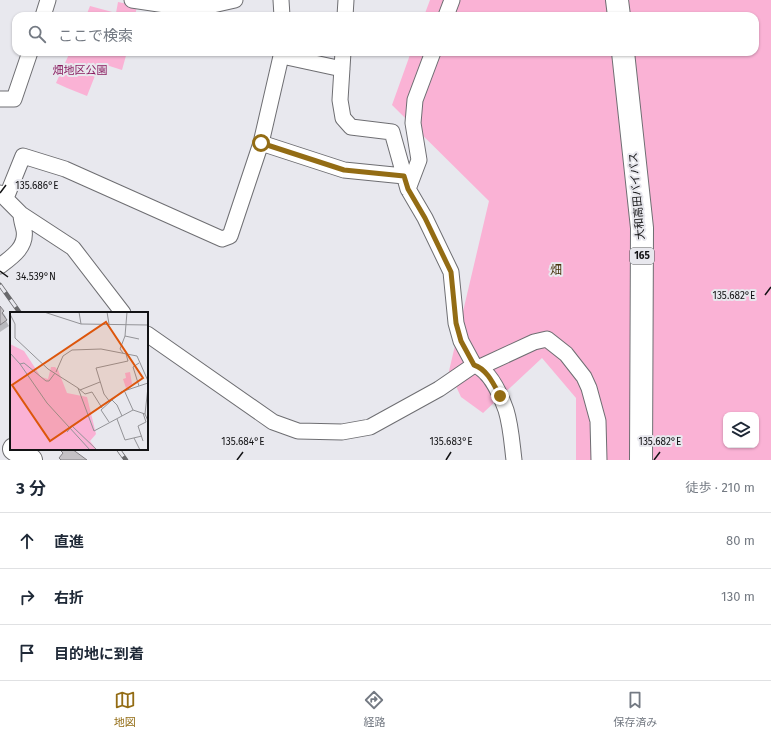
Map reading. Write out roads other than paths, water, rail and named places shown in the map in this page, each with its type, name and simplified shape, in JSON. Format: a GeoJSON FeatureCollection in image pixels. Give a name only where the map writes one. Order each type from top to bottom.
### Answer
{"type":"FeatureCollection","features":[{"type":"Feature","properties":{"kind":"highway"},"geometry":{"type":"LineString","coordinates":[[618,0],[619,12]]}},
{"type":"Feature","properties":{"kind":"highway","name":"大和高田バイパス"},"geometry":{"type":"LineString","coordinates":[[623,56],[642,228],[641,460]]}},
{"type":"Feature","properties":{"kind":"highway"},"geometry":{"type":"LineString","coordinates":[[0,440],[10,446]]}},
{"type":"Feature","properties":{"kind":"highway"},"geometry":{"type":"LineString","coordinates":[[16,450],[31,460]]}},
{"type":"Feature","properties":{"kind":"street"},"geometry":{"type":"LineString","coordinates":[[44,12],[48,0]]}},
{"type":"Feature","properties":{"kind":"street"},"geometry":{"type":"LineString","coordinates":[[132,0],[179,7],[204,8],[236,0]]}},
{"type":"Feature","properties":{"kind":"street"},"geometry":{"type":"LineString","coordinates":[[281,0],[282,12]]}},
{"type":"Feature","properties":{"kind":"street"},"geometry":{"type":"LineString","coordinates":[[345,12],[346,0]]}},
{"type":"Feature","properties":{"kind":"street"},"geometry":{"type":"LineString","coordinates":[[448,12],[452,0]]}},
{"type":"Feature","properties":{"kind":"street"},"geometry":{"type":"LineString","coordinates":[[0,99],[14,99],[29,56]]}},
{"type":"Feature","properties":{"kind":"street"},"geometry":{"type":"LineString","coordinates":[[122,312],[73,248],[21,214],[3,196],[23,156],[65,169],[222,239],[230,236],[261,143],[282,56]]}},
{"type":"Feature","properties":{"kind":"street"},"geometry":{"type":"LineString","coordinates":[[290,56],[342,69]]}},
{"type":"Feature","properties":{"kind":"street"},"geometry":{"type":"LineString","coordinates":[[343,56],[340,100],[343,118],[351,127],[392,132],[406,183],[451,272],[456,323],[461,341],[477,366],[493,382],[506,411],[514,460]]}},
{"type":"Feature","properties":{"kind":"street"},"geometry":{"type":"LineString","coordinates":[[406,183],[419,160],[413,123],[415,100],[432,56]]}},
{"type":"Feature","properties":{"kind":"street"},"geometry":{"type":"LineString","coordinates":[[261,143],[344,170],[406,183]]}},
{"type":"Feature","properties":{"kind":"street"},"geometry":{"type":"LineString","coordinates":[[0,266],[18,252],[23,242],[24,231],[21,214]]}},
{"type":"Feature","properties":{"kind":"street"},"geometry":{"type":"LineString","coordinates":[[148,335],[273,422],[298,431],[342,432],[370,427],[477,366],[534,342],[547,339],[566,354],[584,377],[589,388],[598,421],[600,460]]}},
{"type":"Feature","properties":{"kind":"railway"},"geometry":{"type":"LineString","coordinates":[[0,285],[19,312]]}},
{"type":"Feature","properties":{"kind":"railway"},"geometry":{"type":"LineString","coordinates":[[119,450],[126,460]]}},
{"type":"Feature","properties":{"kind":"district","name":"畑"},"geometry":{"type":"Point","coordinates":[556,270]}},
{"type":"Feature","properties":{"kind":"park label","name":"畑地区公園"},"geometry":{"type":"Point","coordinates":[80,70]}}]}
